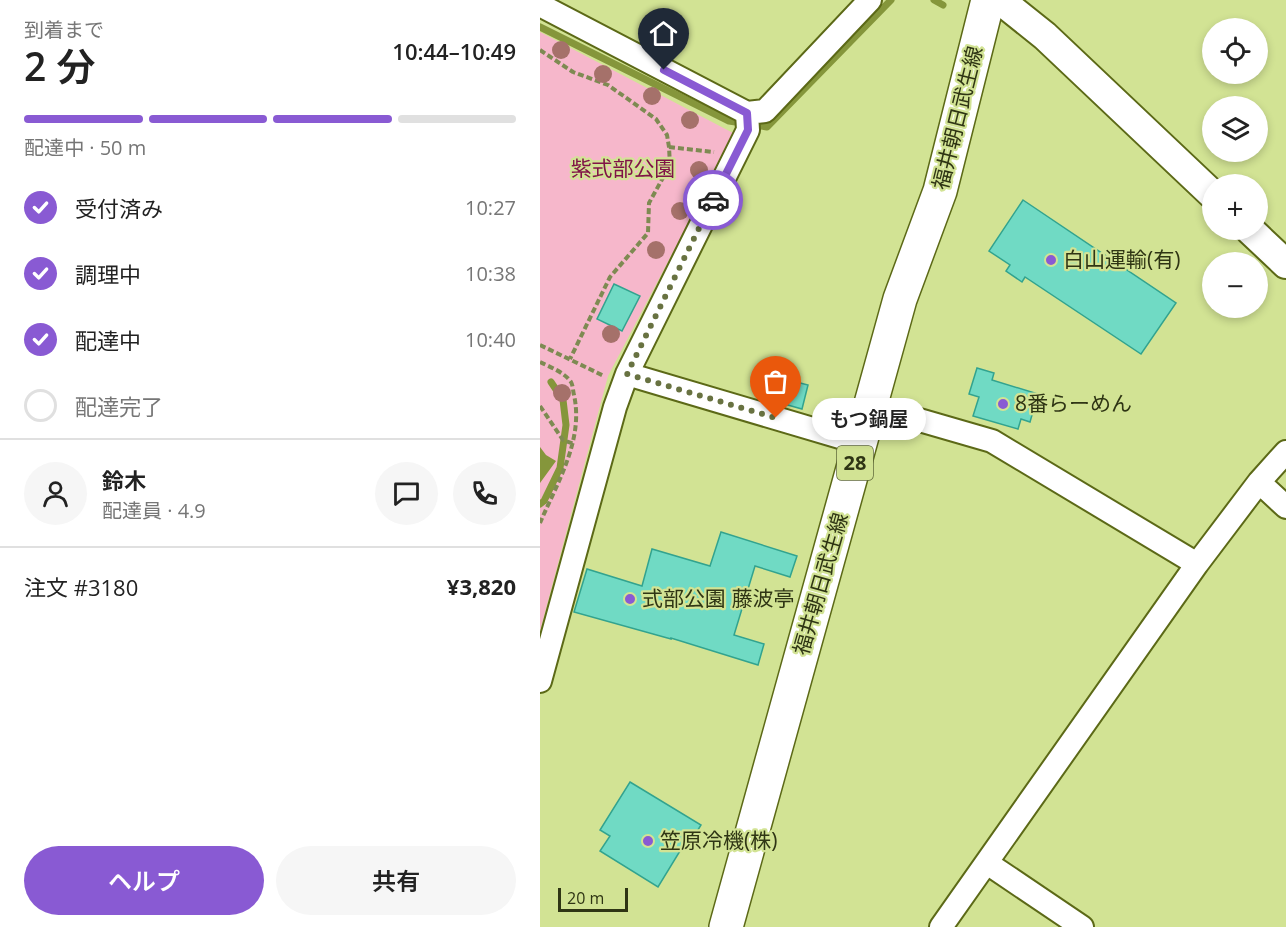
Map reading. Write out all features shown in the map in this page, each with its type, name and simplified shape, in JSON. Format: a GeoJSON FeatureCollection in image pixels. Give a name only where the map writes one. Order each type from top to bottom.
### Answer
{"type":"FeatureCollection","features":[{"type":"Feature","properties":{"kind":"main road","name":"福井朝日武生線"},"geometry":{"type":"LineString","coordinates":[[726,927],[900,299],[940,191],[988,0]]}},
{"type":"Feature","properties":{"kind":"street"},"geometry":{"type":"LineString","coordinates":[[540,5],[747,113],[765,111],[870,0]]}},
{"type":"Feature","properties":{"kind":"street"},"geometry":{"type":"LineString","coordinates":[[1000,0],[1045,36],[1202,185]]}},
{"type":"Feature","properties":{"kind":"street"},"geometry":{"type":"LineString","coordinates":[[540,681],[615,407],[625,380],[748,130],[747,113]]}},
{"type":"Feature","properties":{"kind":"street"},"geometry":{"type":"LineString","coordinates":[[1261,240],[1286,264]]}},
{"type":"Feature","properties":{"kind":"street"},"geometry":{"type":"LineString","coordinates":[[625,380],[860,443]]}},
{"type":"Feature","properties":{"kind":"street"},"geometry":{"type":"LineString","coordinates":[[871,406],[992,441],[1197,564]]}},
{"type":"Feature","properties":{"kind":"street"},"geometry":{"type":"LineString","coordinates":[[941,927],[1197,564],[1259,482],[1286,452]]}},
{"type":"Feature","properties":{"kind":"street"},"geometry":{"type":"LineString","coordinates":[[1259,482],[1286,507]]}},
{"type":"Feature","properties":{"kind":"street"},"geometry":{"type":"LineString","coordinates":[[987,863],[1082,927]]}},
{"type":"Feature","properties":{"kind":"path"},"geometry":{"type":"LineString","coordinates":[[540,50],[573,72],[608,85],[656,119],[667,135],[669,147],[669,165],[649,203],[648,234],[610,277],[570,359]]}},
{"type":"Feature","properties":{"kind":"path"},"geometry":{"type":"LineString","coordinates":[[669,147],[736,154]]}},
{"type":"Feature","properties":{"kind":"path"},"geometry":{"type":"LineString","coordinates":[[540,345],[625,380]]}},
{"type":"Feature","properties":{"kind":"path"},"geometry":{"type":"LineString","coordinates":[[540,362],[556,369],[571,382],[576,403],[574,444],[540,523]]}},
{"type":"Feature","properties":{"kind":"path"},"geometry":{"type":"LineString","coordinates":[[540,406],[563,440],[574,444]]}},
{"type":"Feature","properties":{"kind":"green space","name":"紫式部公園"},"geometry":{"type":"Polygon","coordinates":[[[540,32],[735,134],[608,376],[540,631],[540,32]]]}},
{"type":"Feature","properties":{"kind":"shaded area"},"geometry":{"type":"Polygon","coordinates":[[[540,447],[546,455],[556,461],[540,483],[540,447]]]}},
{"type":"Feature","properties":{"kind":"building"},"geometry":{"type":"Polygon","coordinates":[[[1023,200],[1176,303],[1141,354],[1025,277],[1022,282],[1006,271],[1010,265],[989,251],[1023,200]]]}},
{"type":"Feature","properties":{"kind":"building"},"geometry":{"type":"Polygon","coordinates":[[[614,284],[640,296],[622,331],[597,319],[614,284]]]}},
{"type":"Feature","properties":{"kind":"building"},"geometry":{"type":"Polygon","coordinates":[[[977,368],[994,373],[992,380],[1038,394],[1030,422],[1021,419],[1018,429],[973,416],[979,397],[969,394],[977,368]]]}},
{"type":"Feature","properties":{"kind":"building"},"geometry":{"type":"Polygon","coordinates":[[[766,374],[808,385],[802,409],[759,397],[766,374]]]}},
{"type":"Feature","properties":{"kind":"building"},"geometry":{"type":"Polygon","coordinates":[[[721,532],[797,556],[790,577],[755,566],[734,635],[764,644],[758,665],[671,638],[574,612],[587,569],[642,586],[652,549],[710,566],[721,532]]]}},
{"type":"Feature","properties":{"kind":"building"},"geometry":{"type":"Polygon","coordinates":[[[630,782],[701,825],[687,848],[683,846],[658,887],[600,851],[610,836],[600,830],[630,782]]]}},
{"type":"Feature","properties":{"kind":"waterway"},"geometry":{"type":"LineString","coordinates":[[540,27],[729,121],[767,127],[891,0]]}},
{"type":"Feature","properties":{"kind":"waterway"},"geometry":{"type":"LineString","coordinates":[[934,0],[943,5]]}},
{"type":"Feature","properties":{"kind":"waterway"},"geometry":{"type":"LineString","coordinates":[[540,504],[544,501],[560,468],[566,425],[563,400],[551,382]]}},
{"type":"Feature","properties":{"kind":"way so far"},"geometry":{"type":"LineString","coordinates":[[713,200],[627,374],[776,418]]}},
{"type":"Feature","properties":{"kind":"place","name":"白山運輸(有)"},"geometry":{"type":"Point","coordinates":[1051,260]}},
{"type":"Feature","properties":{"kind":"place","name":"8番らーめん"},"geometry":{"type":"Point","coordinates":[1003,404]}},
{"type":"Feature","properties":{"kind":"place","name":"もつ鍋屋"},"geometry":{"type":"Point","coordinates":[776,418]}},
{"type":"Feature","properties":{"kind":"place","name":"式部公園 藤波亭"},"geometry":{"type":"Point","coordinates":[630,599]}},
{"type":"Feature","properties":{"kind":"place","name":"笠原冷機(株)"},"geometry":{"type":"Point","coordinates":[648,841]}},
{"type":"Feature","properties":{"kind":"route"},"geometry":{"type":"LineString","coordinates":[[664,70],[747,113],[748,130],[713,200]]}}]}
